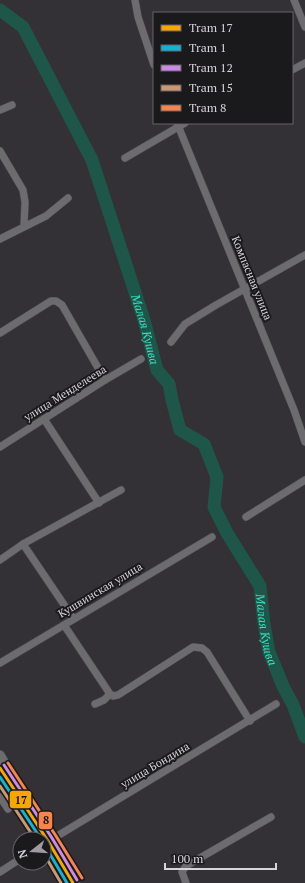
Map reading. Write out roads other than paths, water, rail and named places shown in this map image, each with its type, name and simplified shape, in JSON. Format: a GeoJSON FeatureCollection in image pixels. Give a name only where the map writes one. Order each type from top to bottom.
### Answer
{"type":"FeatureCollection","features":[{"type":"Feature","properties":{"kind":"main road"},"geometry":{"type":"LineString","coordinates":[[0,755],[41,831]]}},
{"type":"Feature","properties":{"kind":"main road"},"geometry":{"type":"LineString","coordinates":[[52,849],[75,883]]}},
{"type":"Feature","properties":{"kind":"street"},"geometry":{"type":"LineString","coordinates":[[135,0],[138,17],[153,62]]}},
{"type":"Feature","properties":{"kind":"street"},"geometry":{"type":"LineString","coordinates":[[294,0],[305,27]]}},
{"type":"Feature","properties":{"kind":"street"},"geometry":{"type":"LineString","coordinates":[[293,69],[305,63]]}},
{"type":"Feature","properties":{"kind":"street"},"geometry":{"type":"LineString","coordinates":[[0,110],[12,105]]}},
{"type":"Feature","properties":{"kind":"street"},"geometry":{"type":"LineString","coordinates":[[125,158],[180,124]]}},
{"type":"Feature","properties":{"kind":"street","name":"Компасная улица"},"geometry":{"type":"LineString","coordinates":[[180,124],[294,410],[305,442]]}},
{"type":"Feature","properties":{"kind":"street"},"geometry":{"type":"LineString","coordinates":[[0,151],[23,190],[25,202],[24,226]]}},
{"type":"Feature","properties":{"kind":"street"},"geometry":{"type":"LineString","coordinates":[[0,239],[46,216],[68,198]]}},
{"type":"Feature","properties":{"kind":"street"},"geometry":{"type":"LineString","coordinates":[[170,342],[185,324],[305,255]]}},
{"type":"Feature","properties":{"kind":"street"},"geometry":{"type":"LineString","coordinates":[[0,333],[51,300],[56,301],[62,305],[105,380]]}},
{"type":"Feature","properties":{"kind":"street","name":"улица Менделеева"},"geometry":{"type":"LineString","coordinates":[[0,447],[105,380],[141,359]]}},
{"type":"Feature","properties":{"kind":"street"},"geometry":{"type":"LineString","coordinates":[[44,420],[99,503]]}},
{"type":"Feature","properties":{"kind":"street"},"geometry":{"type":"LineString","coordinates":[[246,517],[305,480]]}},
{"type":"Feature","properties":{"kind":"street"},"geometry":{"type":"LineString","coordinates":[[0,560],[24,544],[121,490]]}},
{"type":"Feature","properties":{"kind":"street","name":"Кушвинская улица"},"geometry":{"type":"LineString","coordinates":[[0,663],[64,625],[73,618],[212,537]]}},
{"type":"Feature","properties":{"kind":"street"},"geometry":{"type":"LineString","coordinates":[[24,544],[73,618]]}},
{"type":"Feature","properties":{"kind":"street"},"geometry":{"type":"LineString","coordinates":[[64,625],[110,694],[113,696],[118,695],[189,650],[197,647],[202,648],[207,652],[250,720]]}},
{"type":"Feature","properties":{"kind":"street"},"geometry":{"type":"LineString","coordinates":[[95,704],[104,700],[110,694]]}},
{"type":"Feature","properties":{"kind":"street","name":"улица Бондина"},"geometry":{"type":"LineString","coordinates":[[52,839],[276,704]]}},
{"type":"Feature","properties":{"kind":"street"},"geometry":{"type":"LineString","coordinates":[[0,797],[8,809]]}},
{"type":"Feature","properties":{"kind":"street"},"geometry":{"type":"LineString","coordinates":[[186,883],[182,872],[186,866],[271,817]]}},
{"type":"Feature","properties":{"kind":"street"},"geometry":{"type":"LineString","coordinates":[[0,872],[12,864]]}},
{"type":"Feature","properties":{"kind":"waterway","name":"Малая Кушва"},"geometry":{"type":"LineString","coordinates":[[0,10],[23,27],[92,160],[144,320],[157,370],[169,384],[180,430],[204,444],[217,477],[214,507],[227,533],[260,586],[269,652],[283,686],[293,705],[305,737]]}},
{"type":"Feature","properties":{"kind":"tram line","name":"8"},"geometry":{"type":"LineString","coordinates":[[8,763],[82,878]]}},
{"type":"Feature","properties":{"kind":"tram line","name":"12"},"geometry":{"type":"LineString","coordinates":[[4,765],[52,838],[77,880]]}},
{"type":"Feature","properties":{"kind":"tram line","name":"17"},"geometry":{"type":"LineString","coordinates":[[0,768],[48,841],[73,883]]}},
{"type":"Feature","properties":{"kind":"tram line","name":"1"},"geometry":{"type":"LineString","coordinates":[[0,777],[36,831]]}},
{"type":"Feature","properties":{"kind":"tram line","name":"15"},"geometry":{"type":"LineString","coordinates":[[0,786],[30,831]]}},
{"type":"Feature","properties":{"kind":"tram line","name":"1"},"geometry":{"type":"LineString","coordinates":[[52,858],[67,883]]}},
{"type":"Feature","properties":{"kind":"tram line","name":"15"},"geometry":{"type":"LineString","coordinates":[[52,868],[61,883]]}}]}
